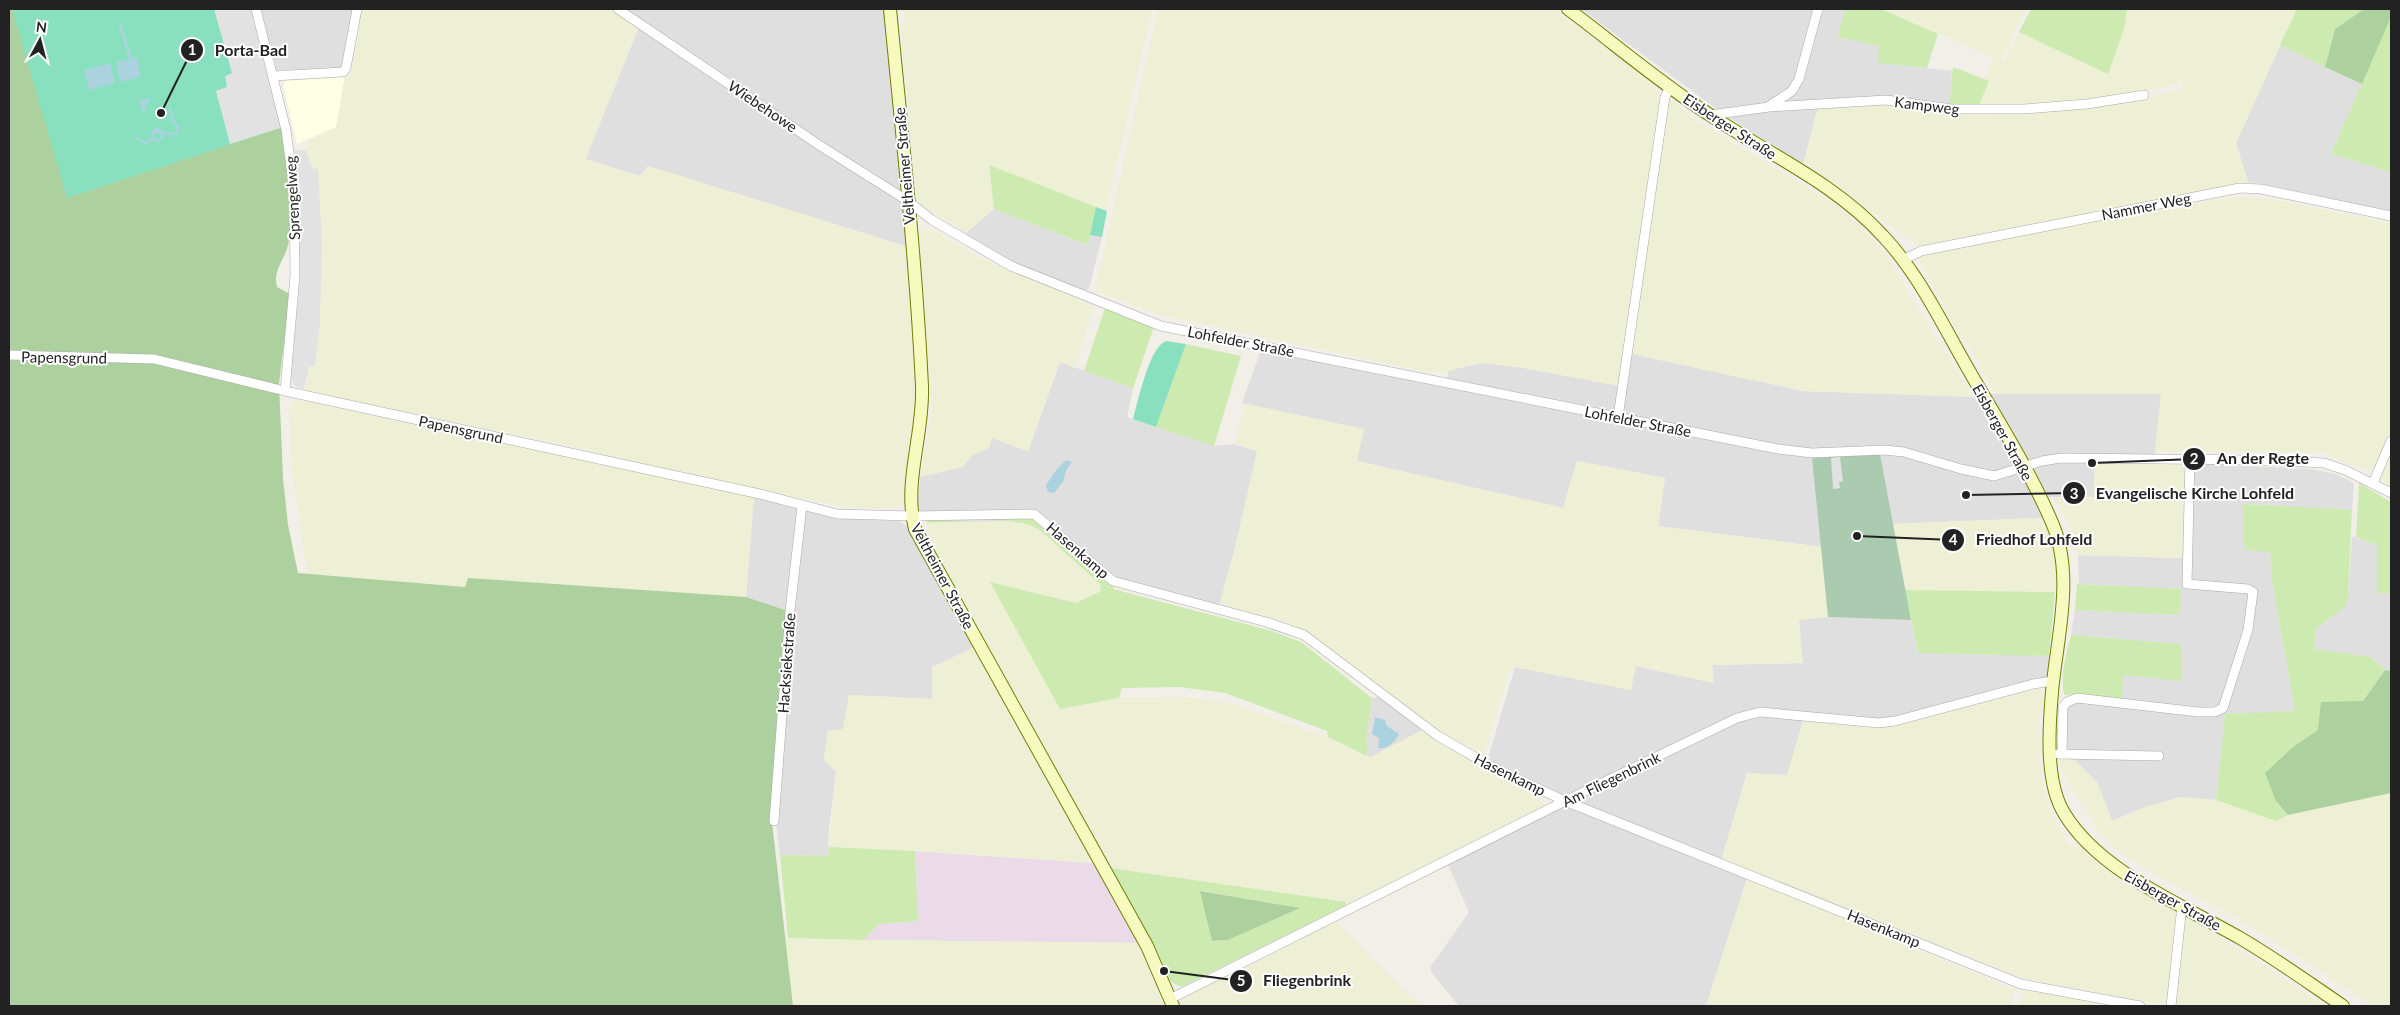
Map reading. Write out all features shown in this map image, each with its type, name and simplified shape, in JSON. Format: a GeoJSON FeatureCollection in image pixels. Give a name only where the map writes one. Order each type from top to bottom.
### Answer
{"type":"FeatureCollection","features":[{"type":"Feature","properties":{"kind":"main road","name":"Veltheimer Straße"},"geometry":{"type":"LineString","coordinates":[[890,9],[908,202],[922,404],[911,499],[915,529],[1147,946],[1172,1003]]}},
{"type":"Feature","properties":{"kind":"main road","name":"Eisberger Straße"},"geometry":{"type":"LineString","coordinates":[[1568,9],[1709,115],[1839,196],[1883,236],[1903,260],[1936,313],[2024,466],[2060,540],[2064,569],[2058,653],[2053,681],[2050,721],[2056,754],[2055,786],[2062,811],[2082,837],[2124,874],[2243,940],[2343,1006]]}},
{"type":"Feature","properties":{"kind":"street","name":"Sprengelweg"},"geometry":{"type":"LineString","coordinates":[[256,9],[274,76],[291,160],[294,189],[295,275],[285,391]]}},
{"type":"Feature","properties":{"kind":"street"},"geometry":{"type":"LineString","coordinates":[[274,76],[343,72],[346,68],[357,9]]}},
{"type":"Feature","properties":{"kind":"street","name":"Wiebehowe"},"geometry":{"type":"LineString","coordinates":[[618,9],[908,202]]}},
{"type":"Feature","properties":{"kind":"street"},"geometry":{"type":"LineString","coordinates":[[1769,107],[1792,91],[1799,79],[1818,9]]}},
{"type":"Feature","properties":{"kind":"street"},"geometry":{"type":"LineString","coordinates":[[1618,417],[1665,97],[1670,87]]}},
{"type":"Feature","properties":{"kind":"street","name":"Kampweg"},"geometry":{"type":"LineString","coordinates":[[1709,115],[1769,107],[1886,100],[1951,109],[2024,110],[2087,104],[2144,95]]}},
{"type":"Feature","properties":{"kind":"street","name":"Nammer Weg"},"geometry":{"type":"LineString","coordinates":[[1903,260],[1921,251],[2240,188],[2262,189],[2391,216]]}},
{"type":"Feature","properties":{"kind":"street","name":"Lohfelder Straße"},"geometry":{"type":"LineString","coordinates":[[908,202],[932,220],[1011,266],[1161,326],[1618,417],[1803,452],[1884,450],[1904,452],[1961,470],[1994,476],[2024,466],[2061,458],[2324,463],[2373,483],[2391,493]]}},
{"type":"Feature","properties":{"kind":"street","name":"Papensgrund"},"geometry":{"type":"LineString","coordinates":[[9,355],[154,359],[285,391],[760,494],[837,514],[912,516]]}},
{"type":"Feature","properties":{"kind":"street"},"geometry":{"type":"LineString","coordinates":[[2373,483],[2391,440]]}},
{"type":"Feature","properties":{"kind":"street"},"geometry":{"type":"LineString","coordinates":[[2159,756],[2056,754],[2063,707],[2072,699],[2198,712],[2214,712],[2224,708],[2248,630],[2254,592],[2248,589],[2188,584],[2190,459]]}},
{"type":"Feature","properties":{"kind":"street","name":"Hacksiekstraße"},"geometry":{"type":"LineString","coordinates":[[774,821],[790,612],[802,506]]}},
{"type":"Feature","properties":{"kind":"street","name":"Hasenkamp"},"geometry":{"type":"LineString","coordinates":[[912,516],[1034,514],[1040,517],[1113,581],[1266,622],[1304,635],[1438,736],[1494,768],[1565,801],[2021,984],[2140,1006]]}},
{"type":"Feature","properties":{"kind":"street","name":"Am Fliegenbrink"},"geometry":{"type":"LineString","coordinates":[[1172,1003],[1565,801],[1737,718],[1760,712],[1879,723],[1895,722],[2033,684],[2053,681]]}},
{"type":"Feature","properties":{"kind":"street"},"geometry":{"type":"LineString","coordinates":[[2171,1006],[2182,906]]}},
{"type":"Feature","properties":{"kind":"shaded area"},"geometry":{"type":"Polygon","coordinates":[[[214,9],[252,9],[283,127],[230,144],[216,91],[227,87],[225,76],[232,73],[214,9]]]}},
{"type":"Feature","properties":{"kind":"shaded area"},"geometry":{"type":"Polygon","coordinates":[[[259,9],[354,9],[343,66],[339,69],[277,70],[259,9]]]}},
{"type":"Feature","properties":{"kind":"shaded area"},"geometry":{"type":"Polygon","coordinates":[[[363,9],[612,9],[639,26],[586,159],[640,176],[648,166],[905,246],[913,327],[916,397],[913,433],[902,506],[883,509],[847,507],[614,458],[585,449],[306,391],[309,367],[315,366],[312,168],[306,150],[307,140],[336,127],[345,77],[350,76],[363,9]]]}},
{"type":"Feature","properties":{"kind":"shaded area"},"geometry":{"type":"Polygon","coordinates":[[[612,9],[886,9],[908,247],[648,166],[640,176],[585,159],[639,27],[612,9]]]}},
{"type":"Feature","properties":{"kind":"shaded area"},"geometry":{"type":"Polygon","coordinates":[[[900,9],[1152,9],[1106,210],[989,166],[994,209],[966,233],[923,206],[916,197],[914,184],[901,32],[906,15],[900,9]]]}},
{"type":"Feature","properties":{"kind":"shaded area"},"geometry":{"type":"Polygon","coordinates":[[[1158,9],[1554,9],[1653,84],[1658,92],[1659,103],[1619,386],[1524,368],[1484,363],[1469,365],[1442,373],[1417,370],[1160,315],[1095,291],[1158,9]]]}},
{"type":"Feature","properties":{"kind":"shaded area"},"geometry":{"type":"Polygon","coordinates":[[[1581,9],[1846,9],[1837,37],[1879,46],[1879,63],[1952,71],[1949,113],[1913,106],[1817,111],[1803,164],[1726,116],[1581,9]]]}},
{"type":"Feature","properties":{"kind":"shaded area"},"geometry":{"type":"Polygon","coordinates":[[[1881,9],[2026,9],[2001,60],[2005,61],[2019,32],[2108,73],[2124,29],[2127,9],[2297,9],[2236,143],[2248,182],[1918,246],[1804,162],[1817,111],[1820,109],[1900,104],[1949,113],[2026,115],[2144,98],[2182,89],[2182,76],[2177,85],[2110,98],[2066,104],[1978,107],[1988,81],[1985,80],[1994,58],[1881,9]]]}},
{"type":"Feature","properties":{"kind":"shaded area"},"geometry":{"type":"Polygon","coordinates":[[[2280,45],[2362,84],[2331,154],[2391,172],[2391,213],[2308,193],[2248,182],[2236,143],[2280,45]]]}},
{"type":"Feature","properties":{"kind":"shaded area"},"geometry":{"type":"Polygon","coordinates":[[[345,77],[336,128],[297,144],[283,85],[286,81],[345,77]]]}},
{"type":"Feature","properties":{"kind":"shaded area"},"geometry":{"type":"Polygon","coordinates":[[[1669,101],[1675,102],[1693,118],[1836,205],[1857,223],[1883,251],[1973,397],[1803,391],[1631,354],[1669,101]]]}},
{"type":"Feature","properties":{"kind":"shaded area"},"geometry":{"type":"Polygon","coordinates":[[[293,150],[306,150],[312,168],[318,169],[322,243],[320,322],[315,366],[309,367],[304,389],[295,386],[289,378],[300,280],[299,199],[293,150]]]}},
{"type":"Feature","properties":{"kind":"shaded area"},"geometry":{"type":"Polygon","coordinates":[[[2243,197],[2276,200],[2391,223],[2391,430],[2380,458],[2370,472],[2321,453],[2155,451],[2161,394],[1996,394],[1964,338],[1961,338],[1918,257],[1923,253],[1999,241],[2103,219],[2225,198],[2243,197]]]}},
{"type":"Feature","properties":{"kind":"shaded area"},"geometry":{"type":"Polygon","coordinates":[[[994,209],[1087,245],[1090,235],[1102,237],[1089,289],[1085,291],[1007,260],[965,234],[994,209]]]}},
{"type":"Feature","properties":{"kind":"shaded area"},"geometry":{"type":"Polygon","coordinates":[[[929,229],[980,258],[1094,306],[1075,368],[1060,362],[1028,451],[992,438],[989,448],[973,455],[962,467],[920,477],[932,412],[919,239],[923,230],[929,229]]]}},
{"type":"Feature","properties":{"kind":"shaded area"},"geometry":{"type":"Polygon","coordinates":[[[1261,350],[1445,385],[1449,370],[1484,363],[1524,368],[1619,386],[1630,353],[1803,391],[1979,397],[1993,394],[2161,394],[2155,455],[2094,460],[2094,497],[2034,497],[2043,518],[1892,524],[1880,454],[1813,458],[1822,547],[1658,526],[1665,478],[1577,461],[1563,508],[1357,461],[1363,429],[1242,403],[1261,350]]]}},
{"type":"Feature","properties":{"kind":"shaded area"},"geometry":{"type":"Polygon","coordinates":[[[1060,362],[1133,388],[1127,417],[1214,446],[1234,444],[1257,451],[1236,544],[1219,607],[1113,578],[918,513],[920,477],[962,467],[973,455],[989,448],[992,438],[1028,451],[1060,362]]]}},
{"type":"Feature","properties":{"kind":"shaded area"},"geometry":{"type":"Polygon","coordinates":[[[299,400],[754,497],[746,597],[468,578],[465,587],[307,573],[290,453],[289,407],[292,401],[299,400]]]}},
{"type":"Feature","properties":{"kind":"shaded area"},"geometry":{"type":"Polygon","coordinates":[[[1245,404],[1364,429],[1357,461],[1563,508],[1577,461],[1665,478],[1658,526],[1822,547],[1828,617],[1799,620],[1803,663],[1712,665],[1714,683],[1636,666],[1631,690],[1511,666],[1483,757],[1430,727],[1333,650],[1311,636],[1292,625],[1227,606],[1220,602],[1236,544],[1257,451],[1234,444],[1245,404]]]}},
{"type":"Feature","properties":{"kind":"shaded area"},"geometry":{"type":"Polygon","coordinates":[[[2391,448],[2391,488],[2380,479],[2391,448]]]}},
{"type":"Feature","properties":{"kind":"shaded area"},"geometry":{"type":"Polygon","coordinates":[[[1880,454],[1911,620],[1828,617],[1812,458],[1880,454]]]}},
{"type":"Feature","properties":{"kind":"shaded area"},"geometry":{"type":"Polygon","coordinates":[[[1840,457],[1843,481],[1839,482],[1840,488],[1833,489],[1831,458],[1840,457]]]}},
{"type":"Feature","properties":{"kind":"shaded area"},"geometry":{"type":"Polygon","coordinates":[[[2094,460],[2186,463],[2182,558],[2078,555],[2070,526],[2053,497],[2094,497],[2094,460]]]}},
{"type":"Feature","properties":{"kind":"shaded area"},"geometry":{"type":"Polygon","coordinates":[[[2186,463],[2310,469],[2336,474],[2354,483],[2352,510],[2245,504],[2270,552],[2272,581],[2295,711],[2225,715],[2216,800],[2181,797],[2145,807],[2112,821],[2097,782],[2066,751],[2066,707],[2123,675],[2182,680],[2112,638],[2071,635],[2075,610],[2180,615],[2181,589],[2079,584],[2078,555],[2182,558],[2186,463]]]}},
{"type":"Feature","properties":{"kind":"shaded area"},"geometry":{"type":"Polygon","coordinates":[[[754,497],[833,518],[899,521],[907,526],[974,647],[932,699],[849,695],[843,730],[828,732],[824,759],[836,772],[829,828],[828,856],[780,855],[776,824],[788,611],[746,597],[754,497]]]}},
{"type":"Feature","properties":{"kind":"shaded area"},"geometry":{"type":"Polygon","coordinates":[[[2043,518],[2054,546],[2058,565],[2055,592],[1905,590],[1892,524],[2043,518]]]}},
{"type":"Feature","properties":{"kind":"shaded area"},"geometry":{"type":"Polygon","coordinates":[[[1007,521],[1031,524],[1040,530],[1100,584],[1102,590],[1076,603],[991,582],[1060,709],[1119,698],[1181,697],[1230,703],[1328,737],[1371,757],[1424,729],[1536,790],[1535,796],[1544,804],[1543,808],[1346,906],[1345,902],[1110,868],[935,550],[928,532],[927,523],[1007,521]]]}},
{"type":"Feature","properties":{"kind":"shaded area"},"geometry":{"type":"Polygon","coordinates":[[[2352,536],[2377,545],[2377,593],[2391,594],[2391,671],[2385,670],[2370,657],[2315,649],[2316,629],[2345,607],[2348,598],[2352,536]]]}},
{"type":"Feature","properties":{"kind":"shaded area"},"geometry":{"type":"Polygon","coordinates":[[[1828,617],[1911,620],[1918,653],[2053,656],[2048,677],[2035,682],[2036,688],[1992,701],[1881,727],[1803,721],[1787,776],[1747,773],[1720,864],[1748,876],[1706,1006],[1459,1006],[1431,972],[1431,966],[1469,912],[1447,863],[1573,799],[1491,761],[1489,755],[1515,667],[1631,690],[1635,666],[1714,683],[1712,665],[1802,663],[1798,619],[1828,617]]]}},
{"type":"Feature","properties":{"kind":"shaded area"},"geometry":{"type":"Polygon","coordinates":[[[974,647],[1093,863],[829,847],[836,772],[824,759],[828,731],[843,729],[849,695],[932,699],[932,667],[974,647]]]}},
{"type":"Feature","properties":{"kind":"shaded area"},"geometry":{"type":"Polygon","coordinates":[[[2036,688],[2045,691],[2039,723],[2039,754],[2043,787],[2051,813],[2062,835],[2070,846],[2079,847],[2102,868],[2175,910],[2171,989],[2168,1001],[2161,1004],[2151,1003],[2023,978],[1722,859],[1747,773],[1787,775],[1803,721],[1881,727],[1905,723],[2036,688]]]}},
{"type":"Feature","properties":{"kind":"shaded area"},"geometry":{"type":"Polygon","coordinates":[[[1381,696],[1424,729],[1371,757],[1367,756],[1368,745],[1366,741],[1372,698],[1381,696]]]}},
{"type":"Feature","properties":{"kind":"shaded area"},"geometry":{"type":"Polygon","coordinates":[[[2070,756],[2097,782],[2112,821],[2145,807],[2181,797],[2216,800],[2276,821],[2288,815],[2391,793],[2391,1006],[2374,1006],[2242,921],[2145,869],[2121,853],[2100,833],[2070,787],[2058,758],[2070,756]]]}},
{"type":"Feature","properties":{"kind":"shaded area"},"geometry":{"type":"Polygon","coordinates":[[[915,851],[1093,863],[1103,861],[1141,943],[864,940],[879,924],[918,921],[915,851]]]}},
{"type":"Feature","properties":{"kind":"shaded area"},"geometry":{"type":"Polygon","coordinates":[[[1747,878],[2014,990],[2010,1006],[1706,1006],[1747,878]]]}},
{"type":"Feature","properties":{"kind":"shaded area"},"geometry":{"type":"Polygon","coordinates":[[[2188,917],[2324,1006],[2177,1006],[2175,1001],[2184,920],[2188,917]]]}},
{"type":"Feature","properties":{"kind":"shaded area"},"geometry":{"type":"Polygon","coordinates":[[[1333,923],[1338,923],[1420,1006],[1181,1006],[1186,995],[1270,956],[1285,946],[1333,923]]]}},
{"type":"Feature","properties":{"kind":"shaded area"},"geometry":{"type":"Polygon","coordinates":[[[785,939],[1138,943],[1164,1006],[793,1006],[785,939]]]}},
{"type":"Feature","properties":{"kind":"shaded area"},"geometry":{"type":"Polygon","coordinates":[[[2024,989],[2091,1002],[2090,1006],[2018,1006],[2024,989]]]}},
{"type":"Feature","properties":{"kind":"green space"},"geometry":{"type":"Polygon","coordinates":[[[9,9],[230,144],[283,127],[287,155],[290,226],[288,246],[278,269],[276,281],[277,287],[290,294],[279,384],[283,478],[288,525],[298,573],[465,587],[468,578],[746,597],[788,611],[772,822],[793,1006],[9,1006],[9,9]]]}},
{"type":"Feature","properties":{"kind":"green space"},"geometry":{"type":"Polygon","coordinates":[[[12,9],[252,9],[283,127],[67,198],[12,9]]]}},
{"type":"Feature","properties":{"kind":"green space"},"geometry":{"type":"Polygon","coordinates":[[[1846,9],[1881,9],[1938,34],[1927,68],[1878,63],[1879,46],[1837,37],[1846,9]]]}},
{"type":"Feature","properties":{"kind":"green space"},"geometry":{"type":"Polygon","coordinates":[[[2031,9],[2127,9],[2124,29],[2108,74],[2019,32],[2031,9]]]}},
{"type":"Feature","properties":{"kind":"green space"},"geometry":{"type":"Polygon","coordinates":[[[2297,9],[2364,9],[2335,29],[2325,67],[2280,45],[2297,9]]]}},
{"type":"Feature","properties":{"kind":"green space"},"geometry":{"type":"Polygon","coordinates":[[[2364,9],[2391,9],[2391,17],[2362,84],[2325,67],[2335,29],[2364,9]]]}},
{"type":"Feature","properties":{"kind":"green space"},"geometry":{"type":"Polygon","coordinates":[[[2391,17],[2391,172],[2331,154],[2391,17]]]}},
{"type":"Feature","properties":{"kind":"green space"},"geometry":{"type":"Polygon","coordinates":[[[1953,67],[1989,81],[1978,107],[1949,107],[1953,67]]]}},
{"type":"Feature","properties":{"kind":"green space"},"geometry":{"type":"Polygon","coordinates":[[[989,165],[1096,207],[1088,245],[994,209],[989,165]]]}},
{"type":"Feature","properties":{"kind":"green space"},"geometry":{"type":"Polygon","coordinates":[[[1096,207],[1107,211],[1102,237],[1090,235],[1096,207]]]}},
{"type":"Feature","properties":{"kind":"green space"},"geometry":{"type":"Polygon","coordinates":[[[1105,308],[1154,327],[1133,388],[1084,371],[1105,308]]]}},
{"type":"Feature","properties":{"kind":"green space"},"geometry":{"type":"Polygon","coordinates":[[[1166,341],[1186,344],[1156,427],[1133,419],[1149,364],[1154,353],[1166,341]]]}},
{"type":"Feature","properties":{"kind":"green space"},"geometry":{"type":"Polygon","coordinates":[[[1186,344],[1241,356],[1214,446],[1156,427],[1186,344]]]}},
{"type":"Feature","properties":{"kind":"green space"},"geometry":{"type":"Polygon","coordinates":[[[2359,483],[2391,502],[2391,594],[2377,593],[2377,545],[2356,537],[2359,483]]]}},
{"type":"Feature","properties":{"kind":"green space"},"geometry":{"type":"Polygon","coordinates":[[[2244,504],[2352,510],[2348,598],[2345,607],[2316,629],[2315,649],[2370,657],[2385,670],[2363,701],[2293,747],[2276,801],[2288,815],[2276,821],[2216,800],[2225,714],[2295,711],[2272,581],[2270,552],[2244,550],[2244,504]]]}},
{"type":"Feature","properties":{"kind":"green space"},"geometry":{"type":"Polygon","coordinates":[[[1033,517],[1114,584],[1113,589],[1272,631],[1301,642],[1372,698],[1366,741],[1368,745],[1367,756],[1328,737],[1327,731],[1225,693],[1179,687],[1122,688],[1119,698],[1060,709],[990,582],[1076,603],[1101,591],[1100,584],[1040,530],[1029,525],[1001,520],[927,523],[925,519],[1033,517]]]}},
{"type":"Feature","properties":{"kind":"green space"},"geometry":{"type":"Polygon","coordinates":[[[2077,584],[2181,589],[2180,615],[2075,610],[2077,584]]]}},
{"type":"Feature","properties":{"kind":"green space"},"geometry":{"type":"Polygon","coordinates":[[[1905,590],[2055,592],[2049,656],[1918,653],[1905,590]]]}},
{"type":"Feature","properties":{"kind":"green space"},"geometry":{"type":"Polygon","coordinates":[[[2071,635],[2181,644],[2182,681],[2123,675],[2122,701],[2079,694],[2064,695],[2063,672],[2071,635]]]}},
{"type":"Feature","properties":{"kind":"green space"},"geometry":{"type":"Polygon","coordinates":[[[2385,670],[2391,671],[2391,793],[2288,815],[2276,801],[2265,773],[2293,747],[2318,730],[2321,702],[2363,701],[2385,670]]]}},
{"type":"Feature","properties":{"kind":"green space"},"geometry":{"type":"Polygon","coordinates":[[[829,847],[915,851],[918,921],[879,924],[864,940],[788,938],[780,855],[828,856],[829,847]]]}},
{"type":"Feature","properties":{"kind":"green space"},"geometry":{"type":"Polygon","coordinates":[[[1110,868],[1346,902],[1346,906],[1181,987],[1170,981],[1153,944],[1110,868]],[[1201,891],[1212,941],[1228,940],[1299,908],[1201,891]]]}},
{"type":"Feature","properties":{"kind":"green space"},"geometry":{"type":"Polygon","coordinates":[[[1200,891],[1300,908],[1228,940],[1212,941],[1200,891]]]}},
{"type":"Feature","properties":{"kind":"water"},"geometry":{"type":"Polygon","coordinates":[[[118,24],[121,24],[132,58],[137,57],[141,77],[120,82],[116,62],[129,59],[118,24]]]}},
{"type":"Feature","properties":{"kind":"water"},"geometry":{"type":"Polygon","coordinates":[[[110,63],[115,83],[89,90],[84,70],[110,63]]]}},
{"type":"Feature","properties":{"kind":"water"},"geometry":{"type":"Polygon","coordinates":[[[148,97],[151,101],[145,104],[147,109],[143,112],[139,100],[141,98],[145,100],[148,97]]]}},
{"type":"Feature","properties":{"kind":"water"},"geometry":{"type":"Polygon","coordinates":[[[1066,460],[1072,462],[1066,470],[1063,482],[1054,493],[1048,492],[1046,485],[1066,460]]]}},
{"type":"Feature","properties":{"kind":"water"},"geometry":{"type":"Polygon","coordinates":[[[1375,717],[1385,720],[1387,726],[1399,734],[1388,747],[1378,748],[1379,738],[1372,734],[1375,717]]]}},
{"type":"Feature","properties":{"kind":"waterway"},"geometry":{"type":"LineString","coordinates":[[136,138],[145,143],[151,141],[152,133],[156,129],[163,132],[163,134],[163,135],[161,139],[156,141],[152,136],[155,131],[158,131],[161,132],[163,133],[166,134],[177,133],[178,126],[173,121],[170,108]]}},
{"type":"Feature","properties":{"kind":"place","name":"Porta-Bad"},"geometry":{"type":"Point","coordinates":[161,113]}},
{"type":"Feature","properties":{"kind":"place","name":"An der Regte"},"geometry":{"type":"Point","coordinates":[2092,463]}},
{"type":"Feature","properties":{"kind":"place","name":"Evangelische Kirche Lohfeld"},"geometry":{"type":"Point","coordinates":[1966,495]}},
{"type":"Feature","properties":{"kind":"place","name":"Friedhof Lohfeld"},"geometry":{"type":"Point","coordinates":[1857,536]}},
{"type":"Feature","properties":{"kind":"place","name":"Fliegenbrink"},"geometry":{"type":"Point","coordinates":[1164,971]}}]}
